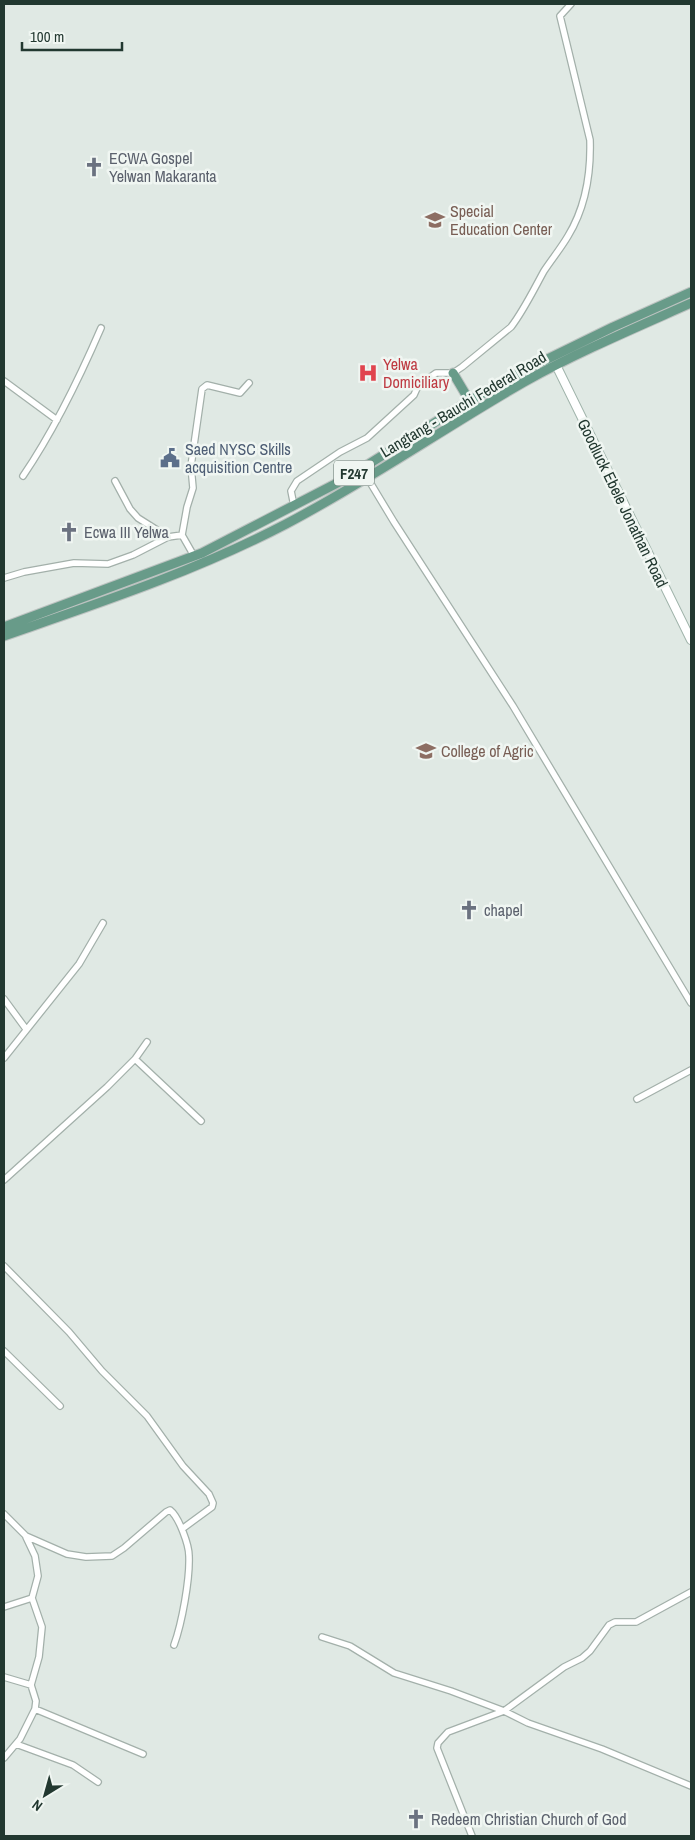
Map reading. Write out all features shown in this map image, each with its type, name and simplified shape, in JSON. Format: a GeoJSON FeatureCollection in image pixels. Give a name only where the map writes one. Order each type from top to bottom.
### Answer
{"type":"FeatureCollection","features":[{"type":"Feature","properties":{"kind":"main road","name":"F247"},"geometry":{"type":"LineString","coordinates":[[4,627],[194,556],[246,531],[362,469],[469,401],[569,348],[691,292]]}},
{"type":"Feature","properties":{"kind":"main road","name":"Langtang - Bauchi Federal Road"},"geometry":{"type":"LineString","coordinates":[[4,636],[140,588],[209,561],[288,524],[556,365],[691,303]]}},
{"type":"Feature","properties":{"kind":"main road","name":"Goodluck Ebele Jonathan Road"},"geometry":{"type":"LineString","coordinates":[[556,365],[691,640]]}},
{"type":"Feature","properties":{"kind":"main road"},"geometry":{"type":"LineString","coordinates":[[453,373],[477,411]]}},
{"type":"Feature","properties":{"kind":"street"},"geometry":{"type":"LineString","coordinates":[[294,506],[292,491],[298,481],[340,452],[367,438],[414,395],[418,386],[436,373],[453,373],[495,341],[517,319],[546,269],[569,235],[579,211],[588,180],[591,161],[590,140],[560,16],[571,4]]}},
{"type":"Feature","properties":{"kind":"street"},"geometry":{"type":"LineString","coordinates":[[23,476],[44,446],[80,376],[101,328]]}},
{"type":"Feature","properties":{"kind":"street"},"geometry":{"type":"LineString","coordinates":[[4,380],[57,420]]}},
{"type":"Feature","properties":{"kind":"street"},"geometry":{"type":"LineString","coordinates":[[194,556],[182,536],[187,507],[193,488],[191,466],[202,389],[207,385],[240,393],[249,382]]}},
{"type":"Feature","properties":{"kind":"street"},"geometry":{"type":"LineString","coordinates":[[362,469],[513,706],[691,1003]]}},
{"type":"Feature","properties":{"kind":"street"},"geometry":{"type":"LineString","coordinates":[[115,480],[130,509],[138,518],[168,537]]}},
{"type":"Feature","properties":{"kind":"street"},"geometry":{"type":"LineString","coordinates":[[4,578],[24,572],[74,563],[108,564],[132,555],[168,537],[182,536]]}},
{"type":"Feature","properties":{"kind":"street"},"geometry":{"type":"LineString","coordinates":[[4,1058],[79,964],[103,923]]}},
{"type":"Feature","properties":{"kind":"street"},"geometry":{"type":"LineString","coordinates":[[4,999],[26,1029]]}},
{"type":"Feature","properties":{"kind":"street"},"geometry":{"type":"LineString","coordinates":[[4,1180],[107,1087],[135,1059],[147,1042]]}},
{"type":"Feature","properties":{"kind":"street"},"geometry":{"type":"LineString","coordinates":[[135,1059],[201,1121]]}},
{"type":"Feature","properties":{"kind":"street"},"geometry":{"type":"LineString","coordinates":[[637,1099],[691,1070]]}},
{"type":"Feature","properties":{"kind":"street"},"geometry":{"type":"LineString","coordinates":[[4,1266],[143,1411],[158,1428],[183,1466],[209,1494],[213,1503],[212,1506],[182,1528]]}},
{"type":"Feature","properties":{"kind":"street"},"geometry":{"type":"LineString","coordinates":[[4,1351],[60,1406]]}},
{"type":"Feature","properties":{"kind":"street"},"geometry":{"type":"LineString","coordinates":[[26,1536],[67,1554],[86,1558],[112,1556],[170,1510],[173,1512],[182,1528],[189,1555],[183,1608],[174,1645]]}},
{"type":"Feature","properties":{"kind":"street"},"geometry":{"type":"LineString","coordinates":[[4,1514],[26,1536],[36,1556],[38,1576],[32,1598],[42,1627],[39,1657],[31,1685],[36,1701],[35,1709],[16,1744],[4,1758]]}},
{"type":"Feature","properties":{"kind":"street"},"geometry":{"type":"LineString","coordinates":[[472,1836],[437,1748],[438,1743],[448,1732],[504,1711],[564,1667],[582,1658],[590,1651],[609,1625],[615,1622],[636,1622],[691,1592]]}},
{"type":"Feature","properties":{"kind":"street"},"geometry":{"type":"LineString","coordinates":[[4,1607],[32,1598]]}},
{"type":"Feature","properties":{"kind":"street"},"geometry":{"type":"LineString","coordinates":[[322,1637],[350,1646],[394,1674],[451,1691],[602,1749],[691,1786]]}},
{"type":"Feature","properties":{"kind":"street"},"geometry":{"type":"LineString","coordinates":[[4,1676],[31,1685]]}},
{"type":"Feature","properties":{"kind":"street"},"geometry":{"type":"LineString","coordinates":[[35,1709],[143,1754]]}},
{"type":"Feature","properties":{"kind":"street"},"geometry":{"type":"LineString","coordinates":[[16,1744],[73,1764],[98,1782]]}},
{"type":"Feature","properties":{"kind":"place","name":"ECWA Gospel Yelwan Makaranta"},"geometry":{"type":"Point","coordinates":[94,167]}},
{"type":"Feature","properties":{"kind":"place","name":"Special Education Center"},"geometry":{"type":"Point","coordinates":[435,220]}},
{"type":"Feature","properties":{"kind":"place","name":"Yelwa Domiciliary"},"geometry":{"type":"Point","coordinates":[368,373]}},
{"type":"Feature","properties":{"kind":"place","name":"Saed NYSC Skills acquisition Centre"},"geometry":{"type":"Point","coordinates":[170,458]}},
{"type":"Feature","properties":{"kind":"place","name":"Ecwa III Yelwa"},"geometry":{"type":"Point","coordinates":[69,532]}},
{"type":"Feature","properties":{"kind":"place","name":"College of Agric"},"geometry":{"type":"Point","coordinates":[426,751]}},
{"type":"Feature","properties":{"kind":"place","name":"chapel"},"geometry":{"type":"Point","coordinates":[469,910]}},
{"type":"Feature","properties":{"kind":"place","name":"Redeem Christian Church of God"},"geometry":{"type":"Point","coordinates":[416,1819]}}]}
